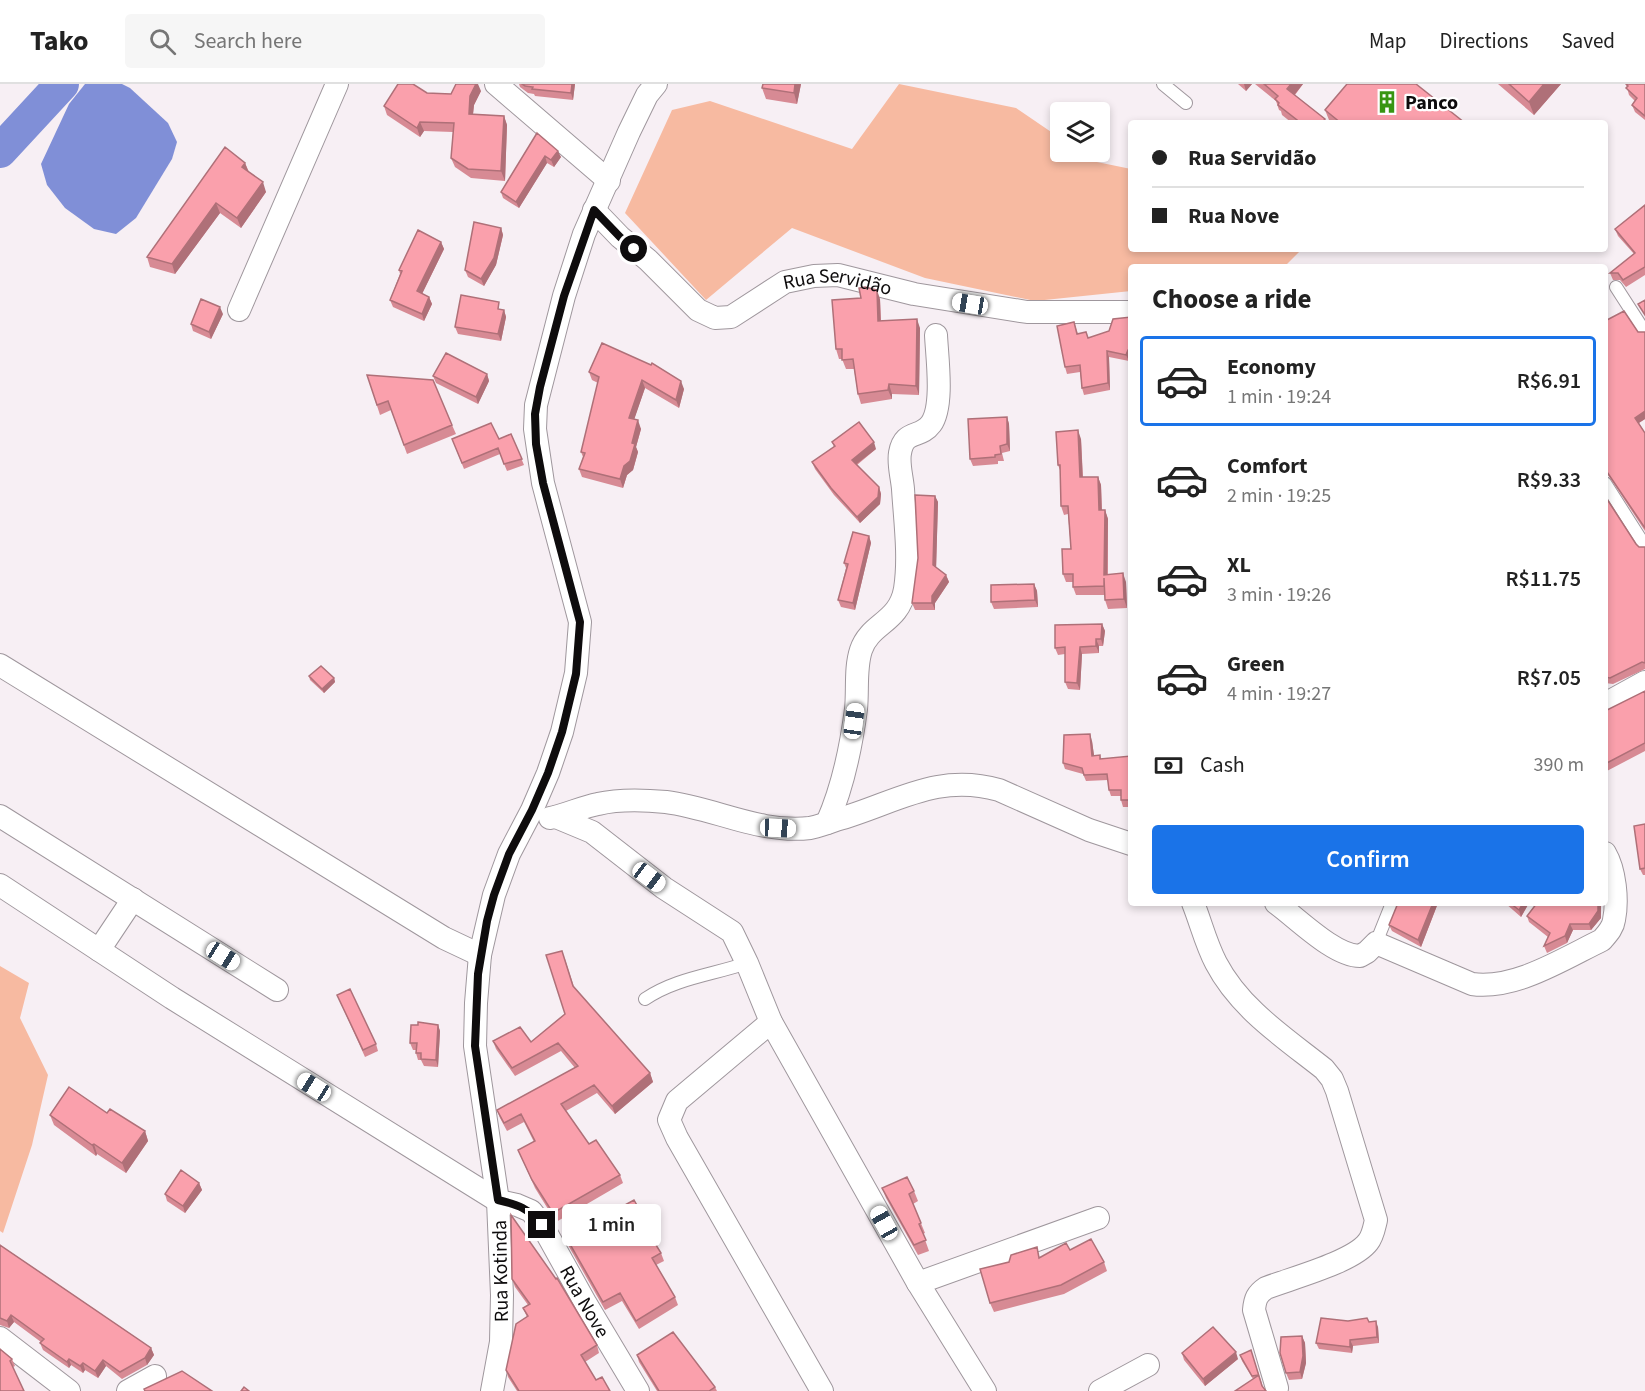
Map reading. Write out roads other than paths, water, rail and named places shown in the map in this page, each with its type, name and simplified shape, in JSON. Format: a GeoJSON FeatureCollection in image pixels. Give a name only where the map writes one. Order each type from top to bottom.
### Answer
{"type":"FeatureCollection","features":[{"type":"Feature","properties":{"kind":"street"},"geometry":{"type":"LineString","coordinates":[[239,310],[337,84]]}},
{"type":"Feature","properties":{"kind":"street"},"geometry":{"type":"LineString","coordinates":[[496,84],[609,181]]}},
{"type":"Feature","properties":{"kind":"street","name":"Rua Kotinda"},"geometry":{"type":"LineString","coordinates":[[492,1391],[501,1341],[498,1200],[475,1046],[480,955],[494,895],[509,854],[548,773],[562,732],[576,674],[580,622],[543,483],[535,429],[536,405],[564,296],[594,210],[647,95],[656,84]]}},
{"type":"Feature","properties":{"kind":"street","name":"Rua Servidão"},"geometry":{"type":"LineString","coordinates":[[594,210],[698,310],[715,318],[731,317],[785,282],[814,276],[838,275],[914,294],[1027,312],[1128,312]]}},
{"type":"Feature","properties":{"kind":"street"},"geometry":{"type":"LineString","coordinates":[[827,823],[837,801],[848,755],[856,709],[861,651],[866,640],[893,616],[900,606],[905,589],[905,519],[899,457],[907,437],[926,429],[932,423],[937,410],[936,334]]}},
{"type":"Feature","properties":{"kind":"street"},"geometry":{"type":"LineString","coordinates":[[0,665],[444,938],[480,955]]}},
{"type":"Feature","properties":{"kind":"street"},"geometry":{"type":"LineString","coordinates":[[1608,702],[1645,682]]}},
{"type":"Feature","properties":{"kind":"street"},"geometry":{"type":"LineString","coordinates":[[525,824],[600,803],[628,801],[665,802],[778,828],[798,829],[827,823],[932,787],[964,784],[999,790],[1089,830],[1128,843]]}},
{"type":"Feature","properties":{"kind":"street"},"geometry":{"type":"LineString","coordinates":[[0,816],[277,990]]}},
{"type":"Feature","properties":{"kind":"street"},"geometry":{"type":"LineString","coordinates":[[556,817],[592,832],[664,888],[732,932],[771,1022],[918,1283],[985,1391]]}},
{"type":"Feature","properties":{"kind":"street"},"geometry":{"type":"LineString","coordinates":[[1280,906],[1319,937],[1345,952],[1360,956],[1376,943],[1472,984],[1488,986],[1513,981],[1602,940],[1610,931],[1614,920],[1615,887],[1608,858]]}},
{"type":"Feature","properties":{"kind":"street","name":"Rua Nove"},"geometry":{"type":"LineString","coordinates":[[0,885],[172,998],[498,1200],[531,1211],[542,1225],[638,1391]]}},
{"type":"Feature","properties":{"kind":"street"},"geometry":{"type":"LineString","coordinates":[[99,950],[133,899]]}},
{"type":"Feature","properties":{"kind":"street"},"geometry":{"type":"LineString","coordinates":[[1193,906],[1217,965],[1236,994],[1259,1017],[1324,1069],[1332,1079],[1376,1220],[1373,1236],[1353,1256],[1259,1292],[1254,1310],[1277,1388]]}},
{"type":"Feature","properties":{"kind":"street"},"geometry":{"type":"LineString","coordinates":[[771,1022],[677,1101],[669,1120],[822,1391]]}},
{"type":"Feature","properties":{"kind":"street"},"geometry":{"type":"LineString","coordinates":[[918,1283],[1098,1218]]}},
{"type":"Feature","properties":{"kind":"street"},"geometry":{"type":"LineString","coordinates":[[0,1338],[69,1391]]}},
{"type":"Feature","properties":{"kind":"street"},"geometry":{"type":"LineString","coordinates":[[1100,1391],[1148,1365]]}},
{"type":"Feature","properties":{"kind":"street"},"geometry":{"type":"LineString","coordinates":[[128,1391],[155,1376]]}},
{"type":"Feature","properties":{"kind":"lane"},"geometry":{"type":"LineString","coordinates":[[1162,84],[1186,104]]}},
{"type":"Feature","properties":{"kind":"lane"},"geometry":{"type":"LineString","coordinates":[[1616,287],[1645,332]]}},
{"type":"Feature","properties":{"kind":"lane"},"geometry":{"type":"LineString","coordinates":[[1608,488],[1645,546]]}},
{"type":"Feature","properties":{"kind":"lane"},"geometry":{"type":"LineString","coordinates":[[1376,943],[1391,906]]}},
{"type":"Feature","properties":{"kind":"lane"},"geometry":{"type":"LineString","coordinates":[[645,999],[659,990],[691,977],[723,971],[747,963]]}},
{"type":"Feature","properties":{"kind":"water"},"geometry":{"type":"Polygon","coordinates":[[[85,84],[122,84],[130,88],[168,123],[177,142],[172,159],[136,218],[116,234],[94,229],[65,208],[47,185],[41,164],[69,104],[85,84]]]}},
{"type":"Feature","properties":{"kind":"waterway"},"geometry":{"type":"LineString","coordinates":[[0,151],[62,84]]}},
{"type":"Feature","properties":{"kind":"place","name":"Panco"},"geometry":{"type":"Point","coordinates":[1387,102]}}]}
